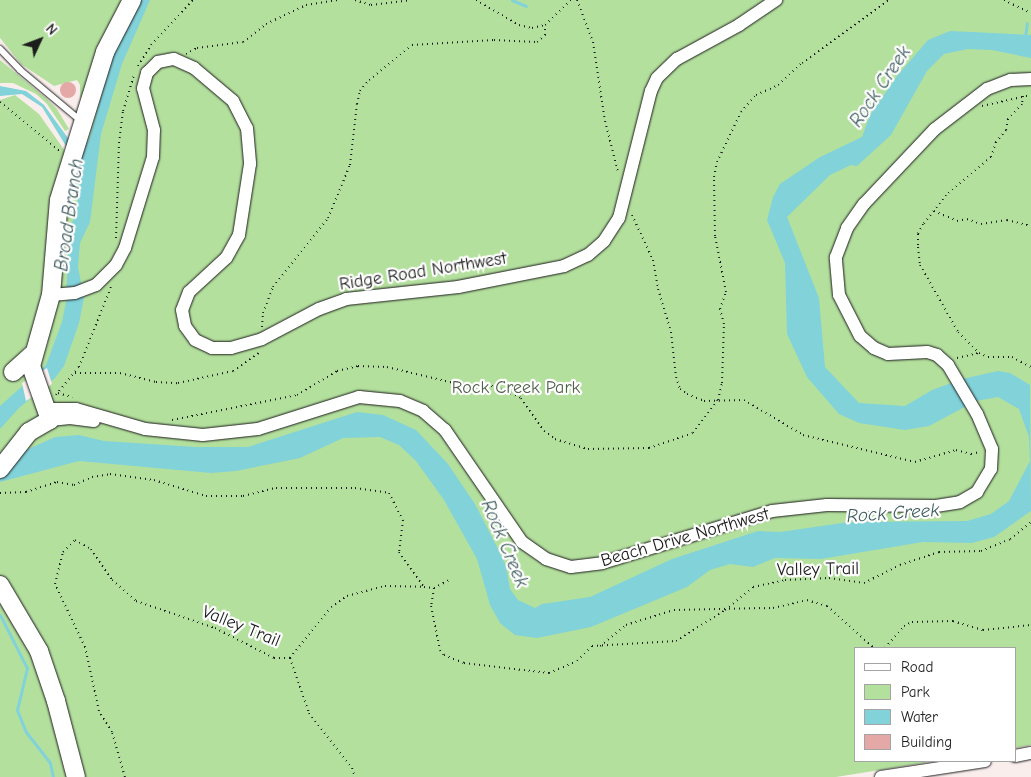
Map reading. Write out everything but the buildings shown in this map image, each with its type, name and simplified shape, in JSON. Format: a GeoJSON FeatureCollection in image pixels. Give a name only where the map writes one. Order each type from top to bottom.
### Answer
{"type":"FeatureCollection","features":[{"type":"Feature","properties":{"kind":"main road"},"geometry":{"type":"LineString","coordinates":[[48,405],[34,367],[44,340],[42,333],[58,295],[57,210],[70,160],[107,46],[132,0]]}},
{"type":"Feature","properties":{"kind":"main road"},"geometry":{"type":"LineString","coordinates":[[9,373],[34,367]]}},
{"type":"Feature","properties":{"kind":"main road","name":"Beach Drive Northwest"},"geometry":{"type":"LineString","coordinates":[[0,454],[48,405]]}},
{"type":"Feature","properties":{"kind":"main road","name":"Beach Drive Northwest"},"geometry":{"type":"LineString","coordinates":[[0,469],[23,431]]}},
{"type":"Feature","properties":{"kind":"main road"},"geometry":{"type":"LineString","coordinates":[[0,585],[26,625],[44,664],[76,777]]}},
{"type":"Feature","properties":{"kind":"street","name":"Ridge Road Northwest"},"geometry":{"type":"LineString","coordinates":[[179,60],[194,68],[233,101],[244,118],[250,148],[239,235],[226,258],[187,294],[183,304],[183,322],[195,340],[212,348],[236,347],[262,339],[309,314],[346,299],[458,287],[571,264],[596,249],[613,231],[625,195],[657,78],[677,59],[734,28],[776,0]]}},
{"type":"Feature","properties":{"kind":"street"},"geometry":{"type":"LineString","coordinates":[[58,295],[84,291],[101,282],[116,265],[125,248],[153,157],[154,130],[143,92],[146,77],[158,62],[166,59],[179,60]]}},
{"type":"Feature","properties":{"kind":"street"},"geometry":{"type":"LineString","coordinates":[[937,355],[928,352],[888,354],[863,340],[851,325],[839,295],[836,257],[847,228],[871,196],[920,143],[967,102],[994,86],[1031,78]]}},
{"type":"Feature","properties":{"kind":"street","name":"Beach Drive Northwest"},"geometry":{"type":"LineString","coordinates":[[48,405],[70,418],[111,421],[166,433],[215,435],[266,427],[359,397],[400,401],[423,411],[445,430],[522,542],[546,559],[571,567],[602,563],[772,511],[827,505],[936,506],[960,502],[977,492],[989,476],[993,456],[987,436],[977,414],[948,364],[937,355]]}},
{"type":"Feature","properties":{"kind":"street"},"geometry":{"type":"LineString","coordinates":[[1016,756],[1031,753]]}},
{"type":"Feature","properties":{"kind":"street"},"geometry":{"type":"LineString","coordinates":[[881,777],[946,772],[981,762]]}},
{"type":"Feature","properties":{"kind":"lane"},"geometry":{"type":"LineString","coordinates":[[0,49],[20,70],[82,121]]}},
{"type":"Feature","properties":{"kind":"path"},"geometry":{"type":"LineString","coordinates":[[117,244],[119,143],[130,85],[151,45],[193,0]]}},
{"type":"Feature","properties":{"kind":"path"},"geometry":{"type":"LineString","coordinates":[[179,60],[197,48],[243,42],[266,24],[306,5],[338,0]]}},
{"type":"Feature","properties":{"kind":"path"},"geometry":{"type":"LineString","coordinates":[[355,0],[378,5],[410,0]]}},
{"type":"Feature","properties":{"kind":"path"},"geometry":{"type":"LineString","coordinates":[[476,0],[519,25],[532,28],[545,25],[571,0]]}},
{"type":"Feature","properties":{"kind":"path"},"geometry":{"type":"LineString","coordinates":[[577,0],[593,42],[605,121],[625,195],[653,260],[671,332],[676,377],[680,389],[704,401],[744,400],[803,435],[915,462],[956,450],[979,454],[985,448],[987,436]]}},
{"type":"Feature","properties":{"kind":"path"},"geometry":{"type":"LineString","coordinates":[[169,421],[297,395],[337,371],[358,366],[387,368],[458,384],[487,384],[521,398],[544,431],[555,439],[600,450],[649,448],[693,433],[718,400],[722,383],[724,324],[720,309],[726,292],[715,236],[714,177],[717,162],[741,112],[756,95],[778,85],[888,0]]}},
{"type":"Feature","properties":{"kind":"path"},"geometry":{"type":"LineString","coordinates":[[1004,0],[1031,13]]}},
{"type":"Feature","properties":{"kind":"path"},"geometry":{"type":"LineString","coordinates":[[75,373],[120,373],[156,382],[178,383],[218,377],[233,371],[260,354],[263,313],[273,287],[328,218],[350,165],[357,104],[360,91],[369,80],[412,45],[494,40],[537,42],[545,35],[545,25]]}},
{"type":"Feature","properties":{"kind":"path"},"geometry":{"type":"LineString","coordinates":[[967,102],[991,106],[1031,95]]}},
{"type":"Feature","properties":{"kind":"path"},"geometry":{"type":"LineString","coordinates":[[1024,96],[1022,104],[1008,119],[1006,130],[996,142],[991,157],[946,195],[918,234],[920,265],[958,332],[979,353],[988,357],[1012,356],[1031,367]]}},
{"type":"Feature","properties":{"kind":"path"},"geometry":{"type":"LineString","coordinates":[[0,102],[70,160]]}},
{"type":"Feature","properties":{"kind":"path"},"geometry":{"type":"LineString","coordinates":[[934,211],[957,221],[967,219],[981,224],[1007,220],[1031,226]]}},
{"type":"Feature","properties":{"kind":"path"},"geometry":{"type":"LineString","coordinates":[[48,405],[60,386],[75,373],[109,297],[116,265]]}},
{"type":"Feature","properties":{"kind":"path"},"geometry":{"type":"LineString","coordinates":[[937,355],[962,359],[979,353]]}},
{"type":"Feature","properties":{"kind":"path"},"geometry":{"type":"LineString","coordinates":[[0,492],[26,492],[57,482],[74,485],[92,477],[110,474],[154,480],[206,496],[243,496],[276,488],[355,488],[388,493],[403,520],[399,552],[424,586]]}},
{"type":"Feature","properties":{"kind":"path","name":"Valley Trail"},"geometry":{"type":"LineString","coordinates":[[125,777],[112,732],[99,710],[85,647],[54,584],[57,567],[70,544],[80,541],[91,549],[112,580],[136,601],[215,628],[274,658],[290,658],[331,606],[347,596],[385,586],[424,586],[434,588],[431,606],[440,650],[464,663],[549,673],[577,661],[592,646],[676,641],[724,610],[738,596],[753,586],[785,580],[829,578],[864,583],[900,565],[939,552],[981,551],[1010,539],[1031,522]]}},
{"type":"Feature","properties":{"kind":"path"},"geometry":{"type":"LineString","coordinates":[[434,588],[448,580]]}},
{"type":"Feature","properties":{"kind":"path"},"geometry":{"type":"LineString","coordinates":[[600,646],[626,625],[674,610],[773,608],[807,600],[827,606],[873,647]]}},
{"type":"Feature","properties":{"kind":"path"},"geometry":{"type":"LineString","coordinates":[[887,647],[904,626],[912,622],[953,621],[983,630],[1031,625]]}},
{"type":"Feature","properties":{"kind":"path"},"geometry":{"type":"LineString","coordinates":[[290,658],[309,714],[352,768],[355,777]]}},
{"type":"Feature","properties":{"kind":"green space"},"geometry":{"type":"Polygon","coordinates":[[[0,0],[124,0],[99,47],[83,99],[80,98],[80,85],[77,80],[54,86],[21,64],[0,38],[0,0]]]}},
{"type":"Feature","properties":{"kind":"green space","name":"Rock Creek Park"},"geometry":{"type":"Polygon","coordinates":[[[139,0],[1031,0],[1031,745],[1016,748],[1016,647],[854,647],[854,762],[930,762],[836,777],[0,777],[0,100],[15,95],[39,114],[65,151],[52,203],[46,292],[30,343],[20,353],[27,353],[47,345],[59,279],[64,199],[102,81],[139,0]]]}},
{"type":"Feature","properties":{"kind":"green space"},"geometry":{"type":"Polygon","coordinates":[[[0,60],[57,109],[69,129],[65,131],[47,104],[36,94],[13,83],[0,83],[0,60]]]}},
{"type":"Feature","properties":{"kind":"water"},"geometry":{"type":"Polygon","coordinates":[[[141,0],[150,0],[122,64],[101,134],[90,222],[80,243],[78,267],[84,298],[79,323],[64,366],[55,378],[19,408],[0,429],[0,406],[46,365],[62,322],[66,302],[69,231],[76,212],[79,186],[66,146],[42,107],[22,94],[0,96],[0,86],[26,91],[44,105],[81,156],[90,137],[111,58],[141,0]]]}},
{"type":"Feature","properties":{"kind":"water"},"geometry":{"type":"Polygon","coordinates":[[[950,31],[1031,35],[1031,58],[992,50],[968,49],[944,54],[927,71],[891,135],[857,166],[851,165],[830,175],[787,217],[819,298],[825,367],[859,403],[905,406],[932,390],[962,379],[998,371],[1010,373],[1030,385],[1031,511],[994,537],[972,543],[923,542],[821,559],[775,558],[753,567],[730,564],[710,570],[687,587],[591,627],[537,638],[515,635],[500,623],[490,605],[477,559],[444,500],[416,461],[399,445],[380,437],[343,438],[300,458],[236,471],[211,473],[79,461],[0,482],[0,453],[22,452],[55,437],[79,435],[104,441],[196,447],[248,447],[357,412],[383,415],[416,430],[448,464],[475,504],[496,545],[506,566],[510,589],[518,600],[535,608],[542,604],[590,597],[672,559],[758,531],[780,532],[849,522],[967,521],[991,514],[1009,501],[1030,461],[1029,437],[1019,409],[998,397],[976,401],[929,426],[905,430],[859,423],[839,414],[807,377],[787,334],[785,263],[767,220],[773,197],[780,184],[820,157],[862,137],[870,115],[897,76],[928,40],[950,31]]]}},
{"type":"Feature","properties":{"kind":"pier"},"geometry":{"type":"Polygon","coordinates":[[[47,368],[52,384],[26,401],[22,383],[47,368]]]}},
{"type":"Feature","properties":{"kind":"waterway"},"geometry":{"type":"LineString","coordinates":[[512,0],[526,6]]}},
{"type":"Feature","properties":{"kind":"waterway"},"geometry":{"type":"LineString","coordinates":[[1025,37],[1027,23]]}},
{"type":"Feature","properties":{"kind":"waterway"},"geometry":{"type":"LineString","coordinates":[[0,615],[27,668],[17,710],[26,732],[50,763],[53,777]]}},
{"type":"Feature","properties":{"kind":"water label","name":"Rock Creek"},"geometry":{"type":"Point","coordinates":[881,87]}},
{"type":"Feature","properties":{"kind":"water label","name":"Broad Branch"},"geometry":{"type":"Point","coordinates":[70,215]}},
{"type":"Feature","properties":{"kind":"water label","name":"Rock Creek"},"geometry":{"type":"Point","coordinates":[893,514]}},
{"type":"Feature","properties":{"kind":"water label","name":"Rock Creek"},"geometry":{"type":"Point","coordinates":[504,544]}}]}
